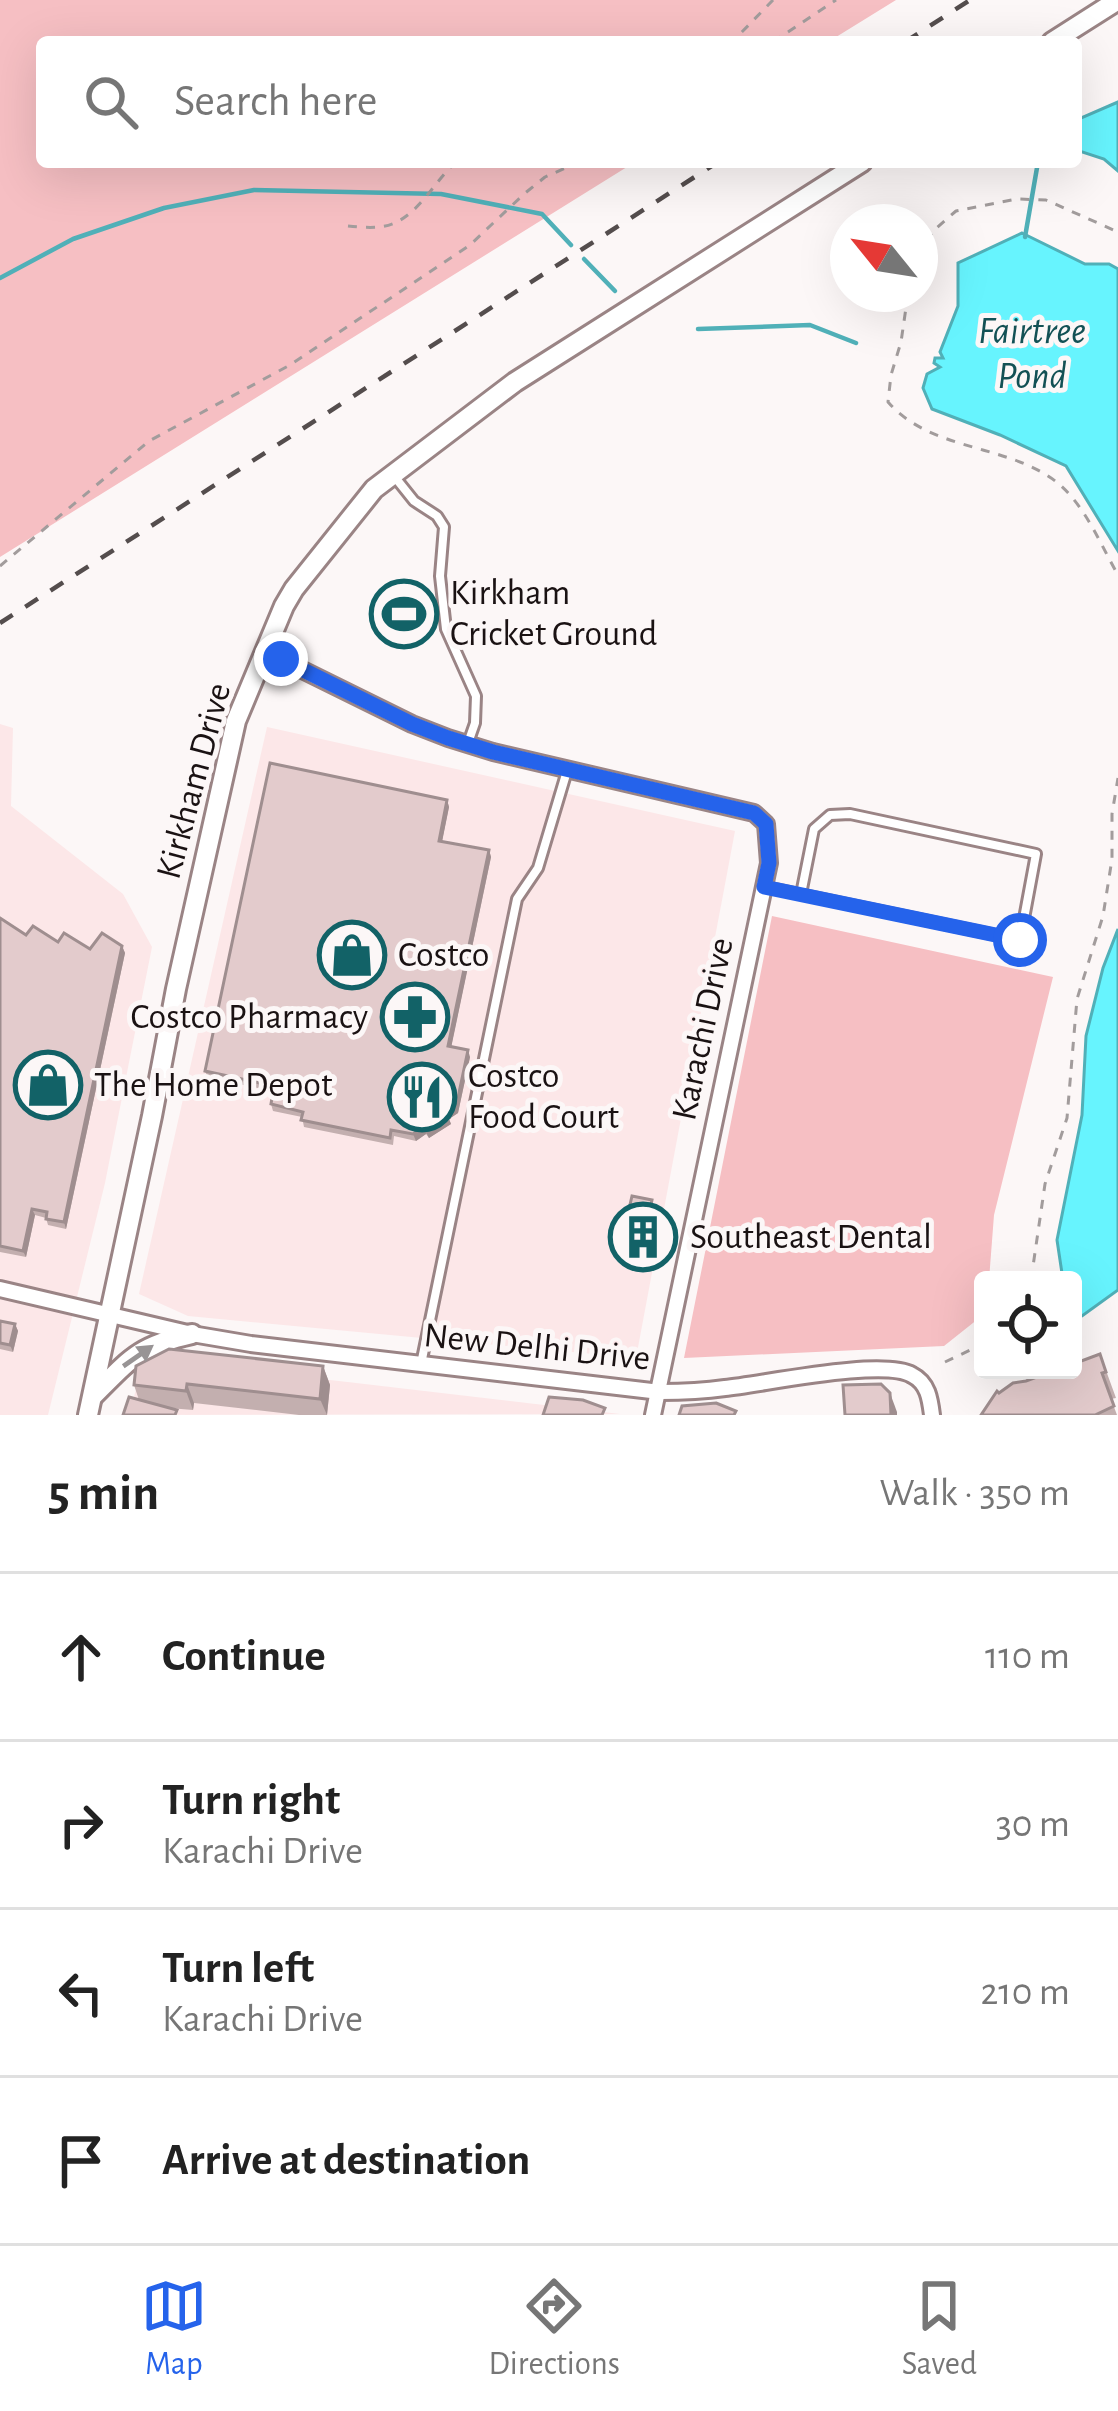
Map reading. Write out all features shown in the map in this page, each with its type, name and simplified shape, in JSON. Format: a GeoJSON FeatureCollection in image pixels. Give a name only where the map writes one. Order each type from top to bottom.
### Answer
{"type":"FeatureCollection","features":[{"type":"Feature","properties":{"kind":"street"},"geometry":{"type":"LineString","coordinates":[[1062,36],[1118,1]]}},
{"type":"Feature","properties":{"kind":"street","name":"Kirkham Drive"},"geometry":{"type":"LineString","coordinates":[[90,1406],[236,721],[284,606],[305,572],[374,489],[515,382],[853,168]]}},
{"type":"Feature","properties":{"kind":"street","name":"Karachi Drive"},"geometry":{"type":"LineString","coordinates":[[266,652],[412,724],[467,744],[754,813],[766,824],[769,863],[652,1415]]}},
{"type":"Feature","properties":{"kind":"street","name":"New Delhi Drive"},"geometry":{"type":"LineString","coordinates":[[0,1288],[251,1344],[659,1392],[895,1370],[913,1375],[926,1387],[932,1415]]}},
{"type":"Feature","properties":{"kind":"street"},"geometry":{"type":"LineString","coordinates":[[90,1406],[134,1355],[192,1334]]}},
{"type":"Feature","properties":{"kind":"lane"},"geometry":{"type":"LineString","coordinates":[[393,475],[444,527],[442,610],[476,696],[475,723],[467,744]]}},
{"type":"Feature","properties":{"kind":"lane"},"geometry":{"type":"LineString","coordinates":[[421,1364],[517,899],[538,868],[567,770]]}},
{"type":"Feature","properties":{"kind":"lane"},"geometry":{"type":"LineString","coordinates":[[764,887],[1020,940],[1036,854],[850,814],[830,815],[814,829],[801,894]]}},
{"type":"Feature","properties":{"kind":"path"},"geometry":{"type":"LineString","coordinates":[[737,36],[773,0]]}},
{"type":"Feature","properties":{"kind":"path"},"geometry":{"type":"LineString","coordinates":[[781,36],[836,0]]}},
{"type":"Feature","properties":{"kind":"path"},"geometry":{"type":"LineString","coordinates":[[348,226],[386,227],[422,203],[450,168]]}},
{"type":"Feature","properties":{"kind":"path"},"geometry":{"type":"LineString","coordinates":[[0,566],[148,441],[290,364],[470,245],[518,199],[566,168]]}},
{"type":"Feature","properties":{"kind":"path"},"geometry":{"type":"LineString","coordinates":[[938,227],[956,211],[1042,200],[1118,232]]}},
{"type":"Feature","properties":{"kind":"path"},"geometry":{"type":"LineString","coordinates":[[905,312],[888,402],[903,419],[925,431],[1050,476],[1078,505],[1118,575]]}},
{"type":"Feature","properties":{"kind":"path"},"geometry":{"type":"LineString","coordinates":[[1032,1271],[1045,1184],[1067,1118],[1077,999],[1103,916],[1118,778]]}},
{"type":"Feature","properties":{"kind":"path"},"geometry":{"type":"LineString","coordinates":[[945,1362],[974,1348]]}},
{"type":"Feature","properties":{"kind":"shaded area"},"geometry":{"type":"Polygon","coordinates":[[[0,0],[896,0],[838,36],[36,36],[36,168],[625,168],[0,557],[0,0]]]}},
{"type":"Feature","properties":{"kind":"shaded area"},"geometry":{"type":"Polygon","coordinates":[[[0,724],[13,728],[11,806],[123,894],[152,947],[105,1183],[48,1415],[0,1415],[0,724]]]}},
{"type":"Feature","properties":{"kind":"shaded area"},"geometry":{"type":"Polygon","coordinates":[[[267,727],[735,831],[636,1358],[188,1316],[139,1294],[267,727]]]}},
{"type":"Feature","properties":{"kind":"shaded area"},"geometry":{"type":"Polygon","coordinates":[[[772,916],[1053,977],[994,1215],[990,1271],[974,1271],[974,1322],[944,1346],[684,1358],[772,916]]]}},
{"type":"Feature","properties":{"kind":"shaded area"},"geometry":{"type":"Polygon","coordinates":[[[144,1360],[339,1381],[620,1414],[129,1415],[144,1360]]]}},
{"type":"Feature","properties":{"kind":"water"},"geometry":{"type":"Polygon","coordinates":[[[1118,102],[1118,171],[1104,159],[1082,152],[1082,118],[1118,102]]]}},
{"type":"Feature","properties":{"kind":"water","name":"Fairtree Pond"},"geometry":{"type":"Polygon","coordinates":[[[1022,233],[1085,264],[1118,269],[1118,551],[1066,466],[932,409],[923,388],[927,374],[940,367],[935,358],[943,358],[940,352],[958,306],[958,263],[1022,233]]]}},
{"type":"Feature","properties":{"kind":"water"},"geometry":{"type":"Polygon","coordinates":[[[1118,929],[1118,1290],[1082,1316],[1082,1271],[1062,1271],[1057,1240],[1082,1115],[1086,1036],[1118,929]]]}},
{"type":"Feature","properties":{"kind":"building","name":"Costco"},"geometry":{"type":"Polygon","coordinates":[[[270,763],[447,800],[439,841],[489,850],[448,1046],[468,1050],[456,1107],[446,1113],[449,1118],[426,1132],[424,1127],[413,1134],[391,1130],[390,1138],[301,1120],[303,1112],[271,1104],[274,1086],[205,1071],[270,763]]]}},
{"type":"Feature","properties":{"kind":"building","name":"The Home Depot"},"geometry":{"type":"Polygon","coordinates":[[[0,918],[26,935],[33,926],[58,942],[64,933],[90,949],[102,933],[122,946],[64,1222],[46,1219],[47,1212],[32,1209],[23,1251],[0,1246],[0,918]]]}},
{"type":"Feature","properties":{"kind":"building"},"geometry":{"type":"Polygon","coordinates":[[[632,1196],[652,1200],[649,1214],[644,1212],[643,1239],[623,1235],[632,1196]]]}},
{"type":"Feature","properties":{"kind":"building"},"geometry":{"type":"Polygon","coordinates":[[[0,1321],[15,1324],[10,1345],[0,1343],[0,1321]]]}},
{"type":"Feature","properties":{"kind":"building"},"geometry":{"type":"Polygon","coordinates":[[[169,1349],[323,1366],[320,1399],[187,1384],[186,1391],[134,1385],[136,1366],[169,1349]]]}},
{"type":"Feature","properties":{"kind":"building"},"geometry":{"type":"Polygon","coordinates":[[[1100,1354],[1114,1406],[1095,1415],[981,1415],[997,1391],[1013,1383],[1082,1379],[1082,1361],[1100,1354]]]}},
{"type":"Feature","properties":{"kind":"building"},"geometry":{"type":"Polygon","coordinates":[[[881,1384],[890,1393],[891,1415],[845,1415],[843,1385],[881,1384]]]}},
{"type":"Feature","properties":{"kind":"building"},"geometry":{"type":"Polygon","coordinates":[[[129,1397],[177,1410],[175,1415],[123,1415],[129,1397]]]}},
{"type":"Feature","properties":{"kind":"building"},"geometry":{"type":"Polygon","coordinates":[[[549,1397],[583,1400],[605,1408],[602,1415],[543,1415],[549,1397]]]}},
{"type":"Feature","properties":{"kind":"building"},"geometry":{"type":"Polygon","coordinates":[[[716,1403],[736,1411],[734,1415],[679,1415],[682,1406],[716,1403]]]}},
{"type":"Feature","properties":{"kind":"waterway"},"geometry":{"type":"LineString","coordinates":[[1025,237],[1037,168]]}},
{"type":"Feature","properties":{"kind":"waterway"},"geometry":{"type":"LineString","coordinates":[[0,278],[73,239],[164,208],[254,190],[441,194],[542,214],[571,245]]}},
{"type":"Feature","properties":{"kind":"waterway"},"geometry":{"type":"LineString","coordinates":[[584,259],[615,291]]}},
{"type":"Feature","properties":{"kind":"waterway"},"geometry":{"type":"LineString","coordinates":[[698,329],[810,325],[856,343]]}},
{"type":"Feature","properties":{"kind":"railway"},"geometry":{"type":"LineString","coordinates":[[914,36],[970,0]]}},
{"type":"Feature","properties":{"kind":"railway"},"geometry":{"type":"LineString","coordinates":[[0,623],[709,168]]}},
{"type":"Feature","properties":{"kind":"place","name":"Kirkham Cricket Ground"},"geometry":{"type":"Point","coordinates":[404,614]}},
{"type":"Feature","properties":{"kind":"place","name":"Costco"},"geometry":{"type":"Point","coordinates":[352,955]}},
{"type":"Feature","properties":{"kind":"place","name":"Costco Pharmacy"},"geometry":{"type":"Point","coordinates":[415,1017]}},
{"type":"Feature","properties":{"kind":"place","name":"The Home Depot"},"geometry":{"type":"Point","coordinates":[48,1085]}},
{"type":"Feature","properties":{"kind":"place","name":"Costco Food Court"},"geometry":{"type":"Point","coordinates":[422,1097]}},
{"type":"Feature","properties":{"kind":"place","name":"Southeast Dental"},"geometry":{"type":"Point","coordinates":[643,1237]}},
{"type":"Feature","properties":{"kind":"route"},"geometry":{"type":"LineString","coordinates":[[281,659],[448,738],[754,813],[766,824],[769,863],[764,887],[1020,940]]}}]}
